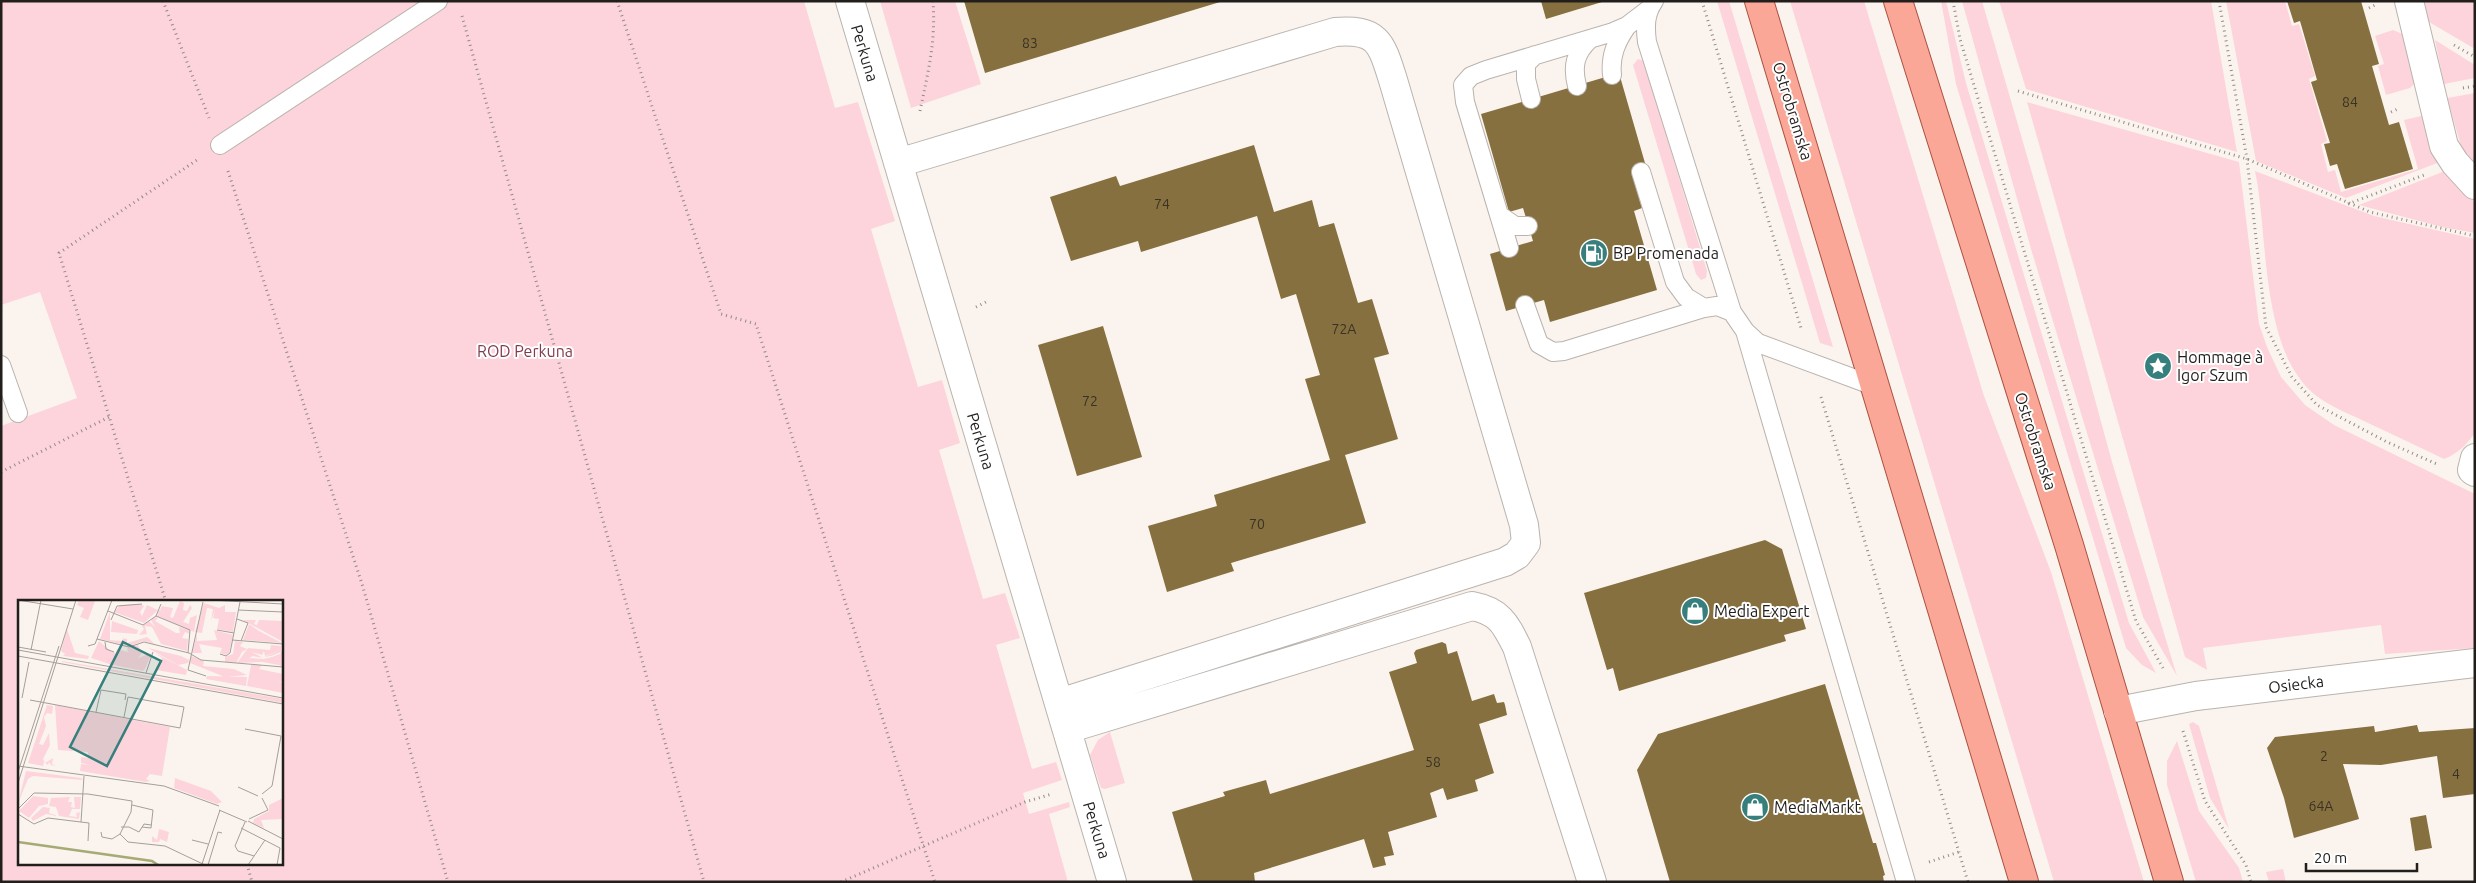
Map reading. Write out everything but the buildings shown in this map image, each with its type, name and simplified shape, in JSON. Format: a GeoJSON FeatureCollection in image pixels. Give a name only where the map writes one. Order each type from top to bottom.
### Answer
{"type":"FeatureCollection","features":[{"type":"Feature","properties":{"kind":"main road","name":"Ostrobramska"},"geometry":{"type":"LineString","coordinates":[[1760,1],[2024,882]]}},
{"type":"Feature","properties":{"kind":"main road","name":"Ostrobramska"},"geometry":{"type":"LineString","coordinates":[[1898,1],[2069,545],[2169,882]]}},
{"type":"Feature","properties":{"kind":"street","name":"Perkuna"},"geometry":{"type":"LineString","coordinates":[[850,1],[1112,882]]}},
{"type":"Feature","properties":{"kind":"street"},"geometry":{"type":"LineString","coordinates":[[2409,1],[2444,146],[2454,163],[2475,185]]}},
{"type":"Feature","properties":{"kind":"street"},"geometry":{"type":"LineString","coordinates":[[898,163],[1335,32],[1354,31],[1372,35],[1385,52],[1524,525],[1526,543],[1517,555],[1505,562],[1059,702]]}},
{"type":"Feature","properties":{"kind":"street"},"geometry":{"type":"LineString","coordinates":[[1067,729],[1472,606],[1488,609],[1500,618],[1517,647],[1592,882]]}},
{"type":"Feature","properties":{"kind":"street","name":"Osiecka"},"geometry":{"type":"LineString","coordinates":[[2118,711],[2173,700],[2475,663]]}},
{"type":"Feature","properties":{"kind":"lane"},"geometry":{"type":"LineString","coordinates":[[220,145],[438,1]]}},
{"type":"Feature","properties":{"kind":"lane"},"geometry":{"type":"LineString","coordinates":[[1509,248],[1465,102],[1463,85],[1471,76],[1627,26],[1651,6]]}},
{"type":"Feature","properties":{"kind":"lane"},"geometry":{"type":"LineString","coordinates":[[1651,6],[1646,27],[1647,42],[1732,312],[1744,331],[1906,882]]}},
{"type":"Feature","properties":{"kind":"lane"},"geometry":{"type":"LineString","coordinates":[[1612,75],[1611,60],[1615,47],[1627,26]]}},
{"type":"Feature","properties":{"kind":"lane"},"geometry":{"type":"LineString","coordinates":[[1577,86],[1574,74],[1575,61],[1579,50],[1590,39]]}},
{"type":"Feature","properties":{"kind":"lane"},"geometry":{"type":"LineString","coordinates":[[1531,99],[1526,79],[1526,64],[1535,55]]}},
{"type":"Feature","properties":{"kind":"lane"},"geometry":{"type":"LineString","coordinates":[[1641,172],[1644,197],[1677,287],[1686,298],[1704,308]]}},
{"type":"Feature","properties":{"kind":"lane"},"geometry":{"type":"LineString","coordinates":[[1499,215],[1515,226],[1528,226]]}},
{"type":"Feature","properties":{"kind":"lane"},"geometry":{"type":"LineString","coordinates":[[1525,305],[1539,344],[1552,352],[1564,352],[1704,308],[1717,306],[1732,312]]}},
{"type":"Feature","properties":{"kind":"lane"},"geometry":{"type":"LineString","coordinates":[[1744,331],[1758,343],[1770,349],[1802,358],[1876,387]]}},
{"type":"Feature","properties":{"kind":"lane"},"geometry":{"type":"LineString","coordinates":[[1,365],[18,413]]}},
{"type":"Feature","properties":{"kind":"path"},"geometry":{"type":"LineString","coordinates":[[163,1],[220,145],[362,584],[448,882]]}},
{"type":"Feature","properties":{"kind":"path"},"geometry":{"type":"LineString","coordinates":[[617,1],[721,314],[756,324],[935,882]]}},
{"type":"Feature","properties":{"kind":"path"},"geometry":{"type":"LineString","coordinates":[[919,113],[933,49],[935,29],[933,1]]}},
{"type":"Feature","properties":{"kind":"path"},"geometry":{"type":"LineString","coordinates":[[1702,1],[1787,281]]}},
{"type":"Feature","properties":{"kind":"path"},"geometry":{"type":"LineString","coordinates":[[1953,1],[1960,39],[2136,621],[2165,672],[2205,801],[2246,865],[2251,882]]}},
{"type":"Feature","properties":{"kind":"path"},"geometry":{"type":"LineString","coordinates":[[2219,1],[2247,159],[2266,327],[2292,377],[2317,405],[2387,442],[2447,469],[2474,467]]}},
{"type":"Feature","properties":{"kind":"path"},"geometry":{"type":"LineString","coordinates":[[460,11],[704,882]]}},
{"type":"Feature","properties":{"kind":"path"},"geometry":{"type":"LineString","coordinates":[[2018,91],[2247,159],[2347,204],[2370,212],[2475,236]]}},
{"type":"Feature","properties":{"kind":"path"},"geometry":{"type":"LineString","coordinates":[[165,600],[59,253],[220,145]]}},
{"type":"Feature","properties":{"kind":"path"},"geometry":{"type":"LineString","coordinates":[[2347,204],[2454,163]]}},
{"type":"Feature","properties":{"kind":"path"},"geometry":{"type":"LineString","coordinates":[[1,472],[109,417]]}},
{"type":"Feature","properties":{"kind":"path"},"geometry":{"type":"LineString","coordinates":[[1829,425],[1968,882]]}},
{"type":"Feature","properties":{"kind":"path"},"geometry":{"type":"LineString","coordinates":[[841,882],[924,844],[1025,802],[1083,784]]}},
{"type":"Feature","properties":{"kind":"path"},"geometry":{"type":"LineString","coordinates":[[247,866],[252,882]]}},
{"type":"Feature","properties":{"kind":"green space","name":"ROD Perkuna"},"geometry":{"type":"Polygon","coordinates":[[[1,1],[804,1],[835,108],[858,102],[895,221],[871,229],[918,387],[942,380],[960,443],[939,450],[983,599],[1005,593],[1020,638],[996,645],[1032,769],[1056,762],[1062,780],[1023,793],[1029,814],[1069,802],[1070,807],[1049,814],[1068,882],[1,882],[1,426],[77,398],[40,292],[1,305],[1,1]]]}},
{"type":"Feature","properties":{"kind":"green space"},"geometry":{"type":"Polygon","coordinates":[[[880,1],[955,1],[981,84],[911,108],[880,1]]]}},
{"type":"Feature","properties":{"kind":"green space"},"geometry":{"type":"Polygon","coordinates":[[[1717,1],[1729,1],[1833,347],[1820,343],[1717,1]]]}},
{"type":"Feature","properties":{"kind":"green space"},"geometry":{"type":"Polygon","coordinates":[[[1790,1],[1864,1],[1984,396],[2051,572],[2144,882],[2054,882],[1790,1]]]}},
{"type":"Feature","properties":{"kind":"green space"},"geometry":{"type":"Polygon","coordinates":[[[1941,1],[1946,1],[1966,83],[2129,623],[2156,673],[2142,665],[2126,648],[1956,84],[1941,1]]]}},
{"type":"Feature","properties":{"kind":"green space"},"geometry":{"type":"Polygon","coordinates":[[[1962,1],[1982,1],[2054,249],[2112,462],[2177,676],[2143,617],[2031,249],[1962,1]]]}},
{"type":"Feature","properties":{"kind":"green space"},"geometry":{"type":"Polygon","coordinates":[[[1999,1],[2211,1],[2237,152],[2026,89],[1999,1]]]}},
{"type":"Feature","properties":{"kind":"green space"},"geometry":{"type":"Polygon","coordinates":[[[2226,1],[2285,1],[2292,26],[2299,24],[2315,76],[2309,79],[2327,141],[2321,144],[2328,172],[2335,170],[2341,192],[2418,169],[2404,120],[2421,116],[2428,119],[2445,160],[2346,198],[2256,161],[2226,1]]]}},
{"type":"Feature","properties":{"kind":"green space"},"geometry":{"type":"Polygon","coordinates":[[[2424,1],[2475,1],[2475,49],[2429,22],[2424,1]]]}},
{"type":"Feature","properties":{"kind":"green space"},"geometry":{"type":"Polygon","coordinates":[[[2393,30],[2405,35],[2416,82],[2410,88],[2386,95],[2378,66],[2384,64],[2375,36],[2393,30]]]}},
{"type":"Feature","properties":{"kind":"green space"},"geometry":{"type":"Polygon","coordinates":[[[2435,40],[2475,65],[2475,78],[2444,84],[2435,40]]]}},
{"type":"Feature","properties":{"kind":"green space"},"geometry":{"type":"Polygon","coordinates":[[[1638,59],[1644,61],[1707,271],[1706,278],[1701,280],[1696,274],[1633,65],[1638,59]]]}},
{"type":"Feature","properties":{"kind":"green space"},"geometry":{"type":"Polygon","coordinates":[[[2475,93],[2475,167],[2461,146],[2447,98],[2475,93]]]}},
{"type":"Feature","properties":{"kind":"green space"},"geometry":{"type":"Polygon","coordinates":[[[2027,102],[2239,162],[2259,324],[2281,377],[2305,405],[2334,425],[2475,494],[2475,648],[2385,654],[2381,625],[2203,648],[2207,670],[2185,657],[2027,102]]]}},
{"type":"Feature","properties":{"kind":"green space"},"geometry":{"type":"Polygon","coordinates":[[[2450,169],[2475,203],[2475,233],[2442,227],[2359,205],[2450,169]]]}},
{"type":"Feature","properties":{"kind":"green space"},"geometry":{"type":"Polygon","coordinates":[[[2255,171],[2374,216],[2475,239],[2475,433],[2458,451],[2444,459],[2330,405],[2318,397],[2299,378],[2285,353],[2276,324],[2270,292],[2255,171]]]}},
{"type":"Feature","properties":{"kind":"green space"},"geometry":{"type":"Polygon","coordinates":[[[2193,722],[2199,726],[2229,829],[2210,798],[2189,724],[2193,722]]]}},
{"type":"Feature","properties":{"kind":"green space"},"geometry":{"type":"Polygon","coordinates":[[[1110,732],[1125,783],[1105,789],[1101,788],[1090,755],[1098,740],[1110,732]]]}},
{"type":"Feature","properties":{"kind":"green space"},"geometry":{"type":"Polygon","coordinates":[[[2177,741],[2199,811],[2239,868],[2243,882],[2196,882],[2167,785],[2167,761],[2177,741]]]}},
{"type":"Feature","properties":{"kind":"green space"},"geometry":{"type":"Polygon","coordinates":[[[2283,869],[2286,882],[2269,882],[2266,872],[2283,869]]]}},
{"type":"Feature","properties":{"kind":"place","name":"BP Promenada"},"geometry":{"type":"Point","coordinates":[1594,253]}},
{"type":"Feature","properties":{"kind":"place","name":"Hommage à Igor Szum"},"geometry":{"type":"Point","coordinates":[2158,366]}},
{"type":"Feature","properties":{"kind":"place","name":"Media Expert"},"geometry":{"type":"Point","coordinates":[1695,611]}},
{"type":"Feature","properties":{"kind":"place","name":"MediaMarkt"},"geometry":{"type":"Point","coordinates":[1755,807]}}]}
